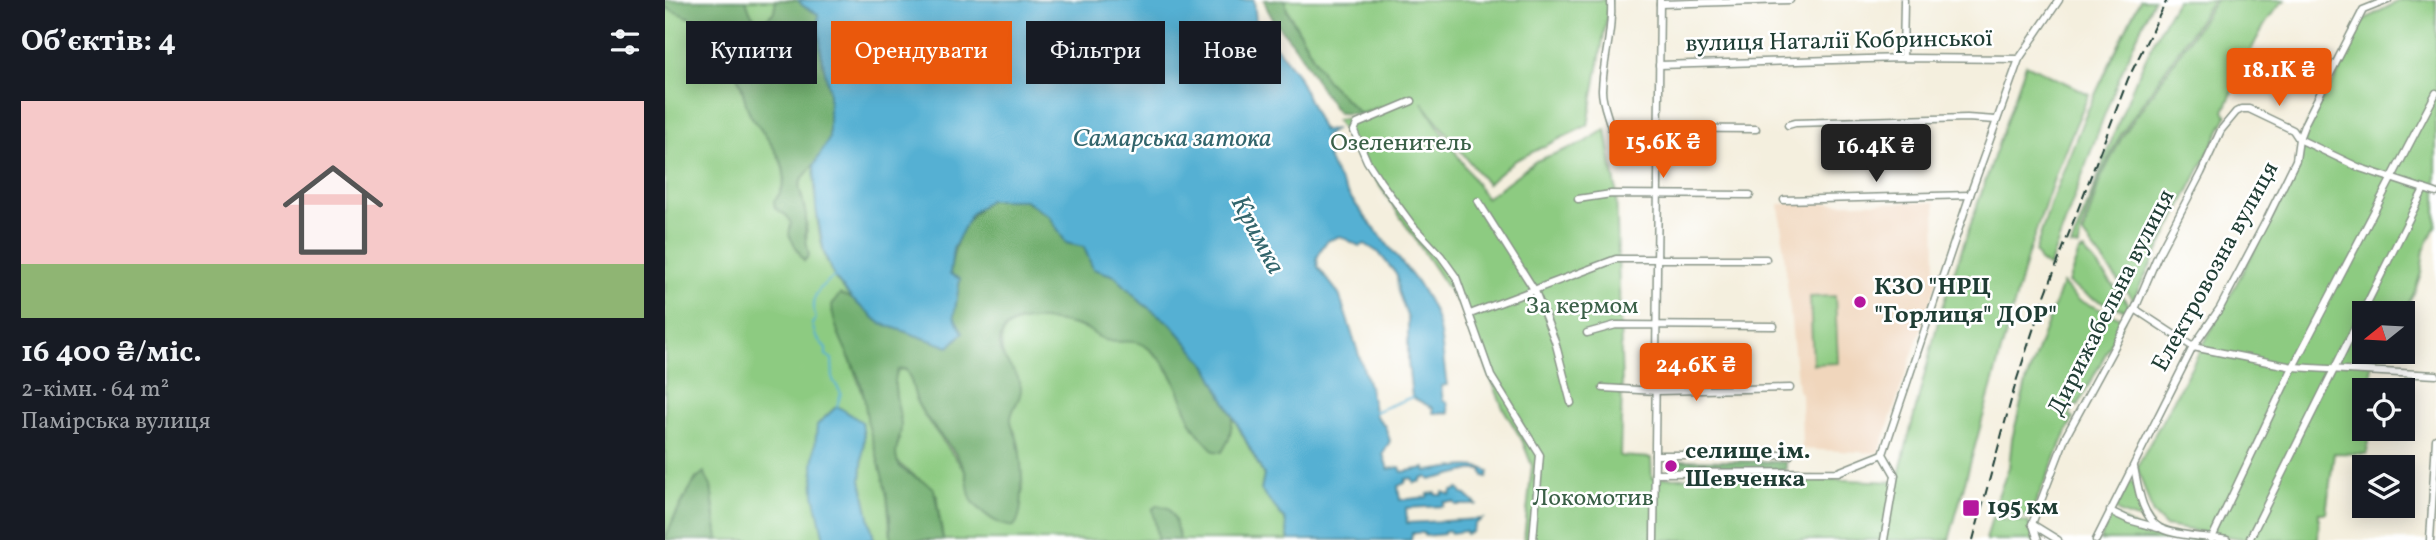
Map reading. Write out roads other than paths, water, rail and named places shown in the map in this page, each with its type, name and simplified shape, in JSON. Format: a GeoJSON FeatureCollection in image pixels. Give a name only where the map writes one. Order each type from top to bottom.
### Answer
{"type":"FeatureCollection","features":[{"type":"Feature","properties":{"kind":"street"},"geometry":{"type":"LineString","coordinates":[[1611,0],[1612,26],[1602,90],[1605,116],[1611,128],[1756,130]]}},
{"type":"Feature","properties":{"kind":"street"},"geometry":{"type":"LineString","coordinates":[[1654,540],[1660,2],[1790,0]]}},
{"type":"Feature","properties":{"kind":"street"},"geometry":{"type":"LineString","coordinates":[[1903,58],[1904,0]]}},
{"type":"Feature","properties":{"kind":"street"},"geometry":{"type":"LineString","coordinates":[[1884,540],[1895,475],[1883,454],[2019,59],[2059,0]]}},
{"type":"Feature","properties":{"kind":"street","name":"Електровозна вулиця"},"geometry":{"type":"LineString","coordinates":[[2096,540],[2193,347],[2220,308],[2267,219],[2296,160],[2298,139],[2363,10],[2388,0]]}},
{"type":"Feature","properties":{"kind":"street","name":"вулиця Наталії Кобринської"},"geometry":{"type":"LineString","coordinates":[[1659,65],[1903,58],[2019,59]]}},
{"type":"Feature","properties":{"kind":"street"},"geometry":{"type":"LineString","coordinates":[[2211,539],[2293,367],[2436,93]]}},
{"type":"Feature","properties":{"kind":"street"},"geometry":{"type":"LineString","coordinates":[[1412,101],[1357,124],[1355,131],[1367,161],[1380,181],[1413,226],[1457,277],[1459,290],[1471,314],[1491,376],[1540,455],[1532,540]]}},
{"type":"Feature","properties":{"kind":"street","name":"Дирижабельна вулиця"},"geometry":{"type":"LineString","coordinates":[[2032,524],[2066,436],[2134,309],[2221,130],[2230,118],[2242,109],[2249,109],[2293,130],[2298,139]]}},
{"type":"Feature","properties":{"kind":"street"},"geometry":{"type":"LineString","coordinates":[[1788,125],[1966,118],[1996,120]]}},
{"type":"Feature","properties":{"kind":"street"},"geometry":{"type":"LineString","coordinates":[[2298,139],[2360,168],[2436,193]]}},
{"type":"Feature","properties":{"kind":"street"},"geometry":{"type":"LineString","coordinates":[[2249,540],[2424,189]]}},
{"type":"Feature","properties":{"kind":"street"},"geometry":{"type":"LineString","coordinates":[[1577,199],[1611,194],[1750,195]]}},
{"type":"Feature","properties":{"kind":"street"},"geometry":{"type":"LineString","coordinates":[[1784,200],[1970,195]]}},
{"type":"Feature","properties":{"kind":"street"},"geometry":{"type":"LineString","coordinates":[[1478,201],[1535,291],[1555,341],[1571,403]]}},
{"type":"Feature","properties":{"kind":"street"},"geometry":{"type":"LineString","coordinates":[[1471,314],[1616,259],[1766,259]]}},
{"type":"Feature","properties":{"kind":"street"},"geometry":{"type":"LineString","coordinates":[[2134,309],[2193,347],[2293,367],[2436,375]]}},
{"type":"Feature","properties":{"kind":"street"},"geometry":{"type":"LineString","coordinates":[[1587,333],[1616,325],[1774,326]]}},
{"type":"Feature","properties":{"kind":"street"},"geometry":{"type":"LineString","coordinates":[[1603,388],[1790,388]]}},
{"type":"Feature","properties":{"kind":"street"},"geometry":{"type":"LineString","coordinates":[[2430,540],[2436,439]]}},
{"type":"Feature","properties":{"kind":"street"},"geometry":{"type":"LineString","coordinates":[[1655,473],[1838,472],[1883,454]]}},
{"type":"Feature","properties":{"kind":"street"},"geometry":{"type":"LineString","coordinates":[[1655,455],[1790,455]]}},
{"type":"Feature","properties":{"kind":"street"},"geometry":{"type":"LineString","coordinates":[[2134,467],[2141,499],[2149,516],[2160,528]]}},
{"type":"Feature","properties":{"kind":"street"},"geometry":{"type":"LineString","coordinates":[[2110,510],[2140,524],[2227,540]]}},
{"type":"Feature","properties":{"kind":"street"},"geometry":{"type":"LineString","coordinates":[[2032,524],[2038,540]]}},
{"type":"Feature","properties":{"kind":"street"},"geometry":{"type":"LineString","coordinates":[[2032,524],[2058,540]]}},
{"type":"Feature","properties":{"kind":"water","name":"Самарська затока"},"geometry":{"type":"Polygon","coordinates":[[[798,0],[1254,0],[1256,21],[1179,21],[1179,84],[1281,84],[1281,53],[1297,74],[1323,131],[1336,129],[1324,137],[1327,155],[1336,174],[1365,217],[1413,277],[1435,316],[1441,338],[1447,385],[1441,386],[1443,401],[1447,402],[1449,413],[1433,413],[1433,408],[1412,397],[1408,362],[1408,319],[1398,291],[1397,275],[1379,253],[1365,244],[1359,246],[1340,236],[1327,241],[1322,248],[1317,258],[1318,267],[1339,294],[1369,386],[1375,415],[1385,426],[1390,441],[1383,454],[1388,469],[1400,467],[1402,472],[1468,466],[1484,468],[1489,472],[1487,477],[1482,470],[1471,470],[1430,480],[1427,477],[1421,478],[1421,481],[1414,483],[1412,478],[1406,479],[1405,483],[1398,486],[1400,500],[1427,497],[1428,494],[1436,493],[1442,495],[1443,492],[1451,495],[1452,491],[1459,489],[1477,505],[1444,502],[1444,506],[1406,508],[1407,523],[1482,519],[1475,524],[1472,532],[1466,534],[1465,531],[1450,531],[1425,536],[1424,533],[1412,533],[1411,540],[1289,540],[1285,520],[1261,490],[1264,475],[1207,366],[1171,324],[1142,303],[1115,276],[1093,269],[1084,247],[1066,243],[1050,217],[1025,200],[989,200],[971,214],[953,249],[950,274],[960,279],[954,316],[963,333],[949,347],[880,323],[852,299],[834,277],[824,252],[816,208],[814,165],[829,139],[829,89],[821,54],[818,14],[798,0]]]}},
{"type":"Feature","properties":{"kind":"water"},"geometry":{"type":"Polygon","coordinates":[[[837,406],[862,422],[864,437],[861,480],[874,540],[824,540],[814,494],[813,466],[817,425],[837,406]]]}},
{"type":"Feature","properties":{"kind":"waterway"},"geometry":{"type":"LineString","coordinates":[[834,277],[816,294],[813,306],[816,318],[812,324],[816,337],[826,348],[826,355],[832,359],[833,380],[841,393],[837,406]]}},
{"type":"Feature","properties":{"kind":"waterway"},"geometry":{"type":"LineString","coordinates":[[1374,412],[1412,397]]}},
{"type":"Feature","properties":{"kind":"railway"},"geometry":{"type":"LineString","coordinates":[[1973,540],[2016,382],[2041,306],[2128,79],[2167,0]]}},
{"type":"Feature","properties":{"kind":"place","name":"КЗО \"НРЦ \"Горлиця\" ДОР\""},"geometry":{"type":"Point","coordinates":[1860,302]}},
{"type":"Feature","properties":{"kind":"place","name":"селище ім. Шевченка"},"geometry":{"type":"Point","coordinates":[1671,466]}},
{"type":"Feature","properties":{"kind":"place","name":"195 км"},"geometry":{"type":"Point","coordinates":[1971,508]}},
{"type":"Feature","properties":{"kind":"park label","name":"Озеленитель"},"geometry":{"type":"Point","coordinates":[1401,144]}},
{"type":"Feature","properties":{"kind":"park label","name":"За кермом"},"geometry":{"type":"Point","coordinates":[1582,307]}},
{"type":"Feature","properties":{"kind":"park label","name":"Локомотив"},"geometry":{"type":"Point","coordinates":[1593,499]}},
{"type":"Feature","properties":{"kind":"water label","name":"Кримка"},"geometry":{"type":"Point","coordinates":[1257,235]}}]}
